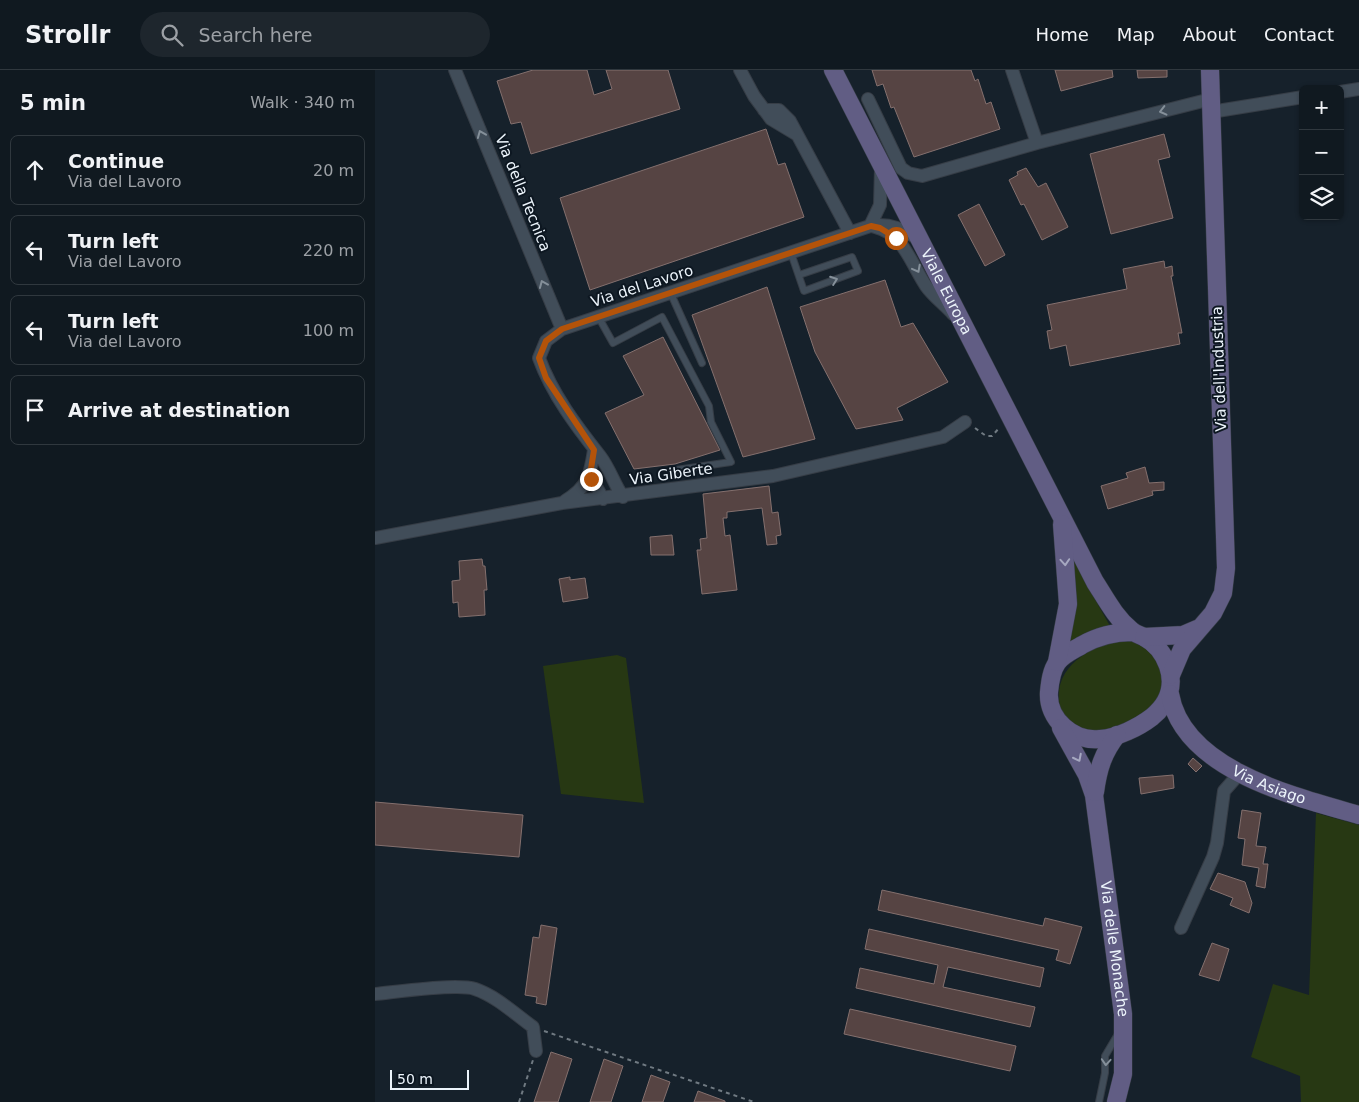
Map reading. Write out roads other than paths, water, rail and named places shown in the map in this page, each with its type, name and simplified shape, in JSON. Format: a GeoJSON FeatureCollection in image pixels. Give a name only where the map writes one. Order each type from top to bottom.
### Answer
{"type":"FeatureCollection","features":[{"type":"Feature","properties":{"kind":"main road","name":"Viale Europa"},"geometry":{"type":"LineString","coordinates":[[833,70],[966,327],[1012,424],[1061,514],[1095,582],[1115,614],[1138,635]]}},
{"type":"Feature","properties":{"kind":"main road","name":"Via dell'Industria"},"geometry":{"type":"LineString","coordinates":[[1171,675],[1182,649],[1197,629],[1213,613],[1223,593],[1226,568],[1210,70]]}},
{"type":"Feature","properties":{"kind":"main road"},"geometry":{"type":"LineString","coordinates":[[1061,514],[1067,604],[1057,662],[1050,680],[1048,701],[1058,723],[1084,768],[1094,795]]}},
{"type":"Feature","properties":{"kind":"main road"},"geometry":{"type":"LineString","coordinates":[[1057,662],[1087,642],[1108,634],[1183,635],[1197,629]]}},
{"type":"Feature","properties":{"kind":"main road"},"geometry":{"type":"LineString","coordinates":[[1058,723],[1081,738],[1100,740],[1117,736],[1155,714],[1170,694],[1171,675],[1159,650],[1138,635]]}},
{"type":"Feature","properties":{"kind":"main road","name":"Via Asiago"},"geometry":{"type":"LineString","coordinates":[[1170,694],[1172,706],[1179,723],[1212,756],[1239,774],[1292,796],[1359,815]]}},
{"type":"Feature","properties":{"kind":"main road"},"geometry":{"type":"LineString","coordinates":[[1135,726],[1163,724],[1190,734]]}},
{"type":"Feature","properties":{"kind":"main road"},"geometry":{"type":"LineString","coordinates":[[1094,795],[1098,771],[1105,751],[1117,736]]}},
{"type":"Feature","properties":{"kind":"main road","name":"Via delle Monache"},"geometry":{"type":"LineString","coordinates":[[1094,795],[1123,1027],[1123,1074],[1116,1102]]}},
{"type":"Feature","properties":{"kind":"street","name":"Via della Tecnica"},"geometry":{"type":"LineString","coordinates":[[455,70],[562,329]]}},
{"type":"Feature","properties":{"kind":"street"},"geometry":{"type":"LineString","coordinates":[[740,70],[771,119],[796,134],[850,233]]}},
{"type":"Feature","properties":{"kind":"street"},"geometry":{"type":"LineString","coordinates":[[1012,70],[1037,143]]}},
{"type":"Feature","properties":{"kind":"street"},"geometry":{"type":"LineString","coordinates":[[1344,91],[1359,88]]}},
{"type":"Feature","properties":{"kind":"street"},"geometry":{"type":"LineString","coordinates":[[867,99],[901,168],[908,173],[923,176],[1037,143],[1211,106],[1299,98]]}},
{"type":"Feature","properties":{"kind":"street"},"geometry":{"type":"LineString","coordinates":[[880,163],[882,184],[880,205],[871,226],[880,228],[896,238],[909,254],[926,287],[966,327]]}},
{"type":"Feature","properties":{"kind":"street","name":"Via del Lavoro"},"geometry":{"type":"LineString","coordinates":[[623,497],[601,457],[594,450],[546,378],[539,358],[546,341],[562,329],[871,226],[881,224],[899,227],[920,240]]}},
{"type":"Feature","properties":{"kind":"street","name":"Via Giberte"},"geometry":{"type":"LineString","coordinates":[[375,538],[562,503],[623,497],[773,476],[943,437],[965,422]]}},
{"type":"Feature","properties":{"kind":"street"},"geometry":{"type":"LineString","coordinates":[[562,503],[578,493],[590,475],[594,450]]}},
{"type":"Feature","properties":{"kind":"street"},"geometry":{"type":"LineString","coordinates":[[590,475],[603,499]]}},
{"type":"Feature","properties":{"kind":"street"},"geometry":{"type":"LineString","coordinates":[[603,499],[610,486],[610,475]]}},
{"type":"Feature","properties":{"kind":"street"},"geometry":{"type":"LineString","coordinates":[[1181,928],[1213,857],[1217,843],[1224,791],[1239,774]]}},
{"type":"Feature","properties":{"kind":"street"},"geometry":{"type":"LineString","coordinates":[[375,994],[438,988],[474,989],[505,1006],[533,1027],[535,1051]]}},
{"type":"Feature","properties":{"kind":"lane"},"geometry":{"type":"LineString","coordinates":[[791,253],[804,291],[858,271],[852,257],[799,275]]}},
{"type":"Feature","properties":{"kind":"lane"},"geometry":{"type":"LineString","coordinates":[[671,294],[702,363]]}},
{"type":"Feature","properties":{"kind":"lane"},"geometry":{"type":"LineString","coordinates":[[599,318],[613,343],[662,318],[709,406],[711,422],[731,462],[676,470]]}},
{"type":"Feature","properties":{"kind":"lane"},"geometry":{"type":"LineString","coordinates":[[1099,1102],[1105,1073],[1105,1056],[1123,1027]]}}]}
